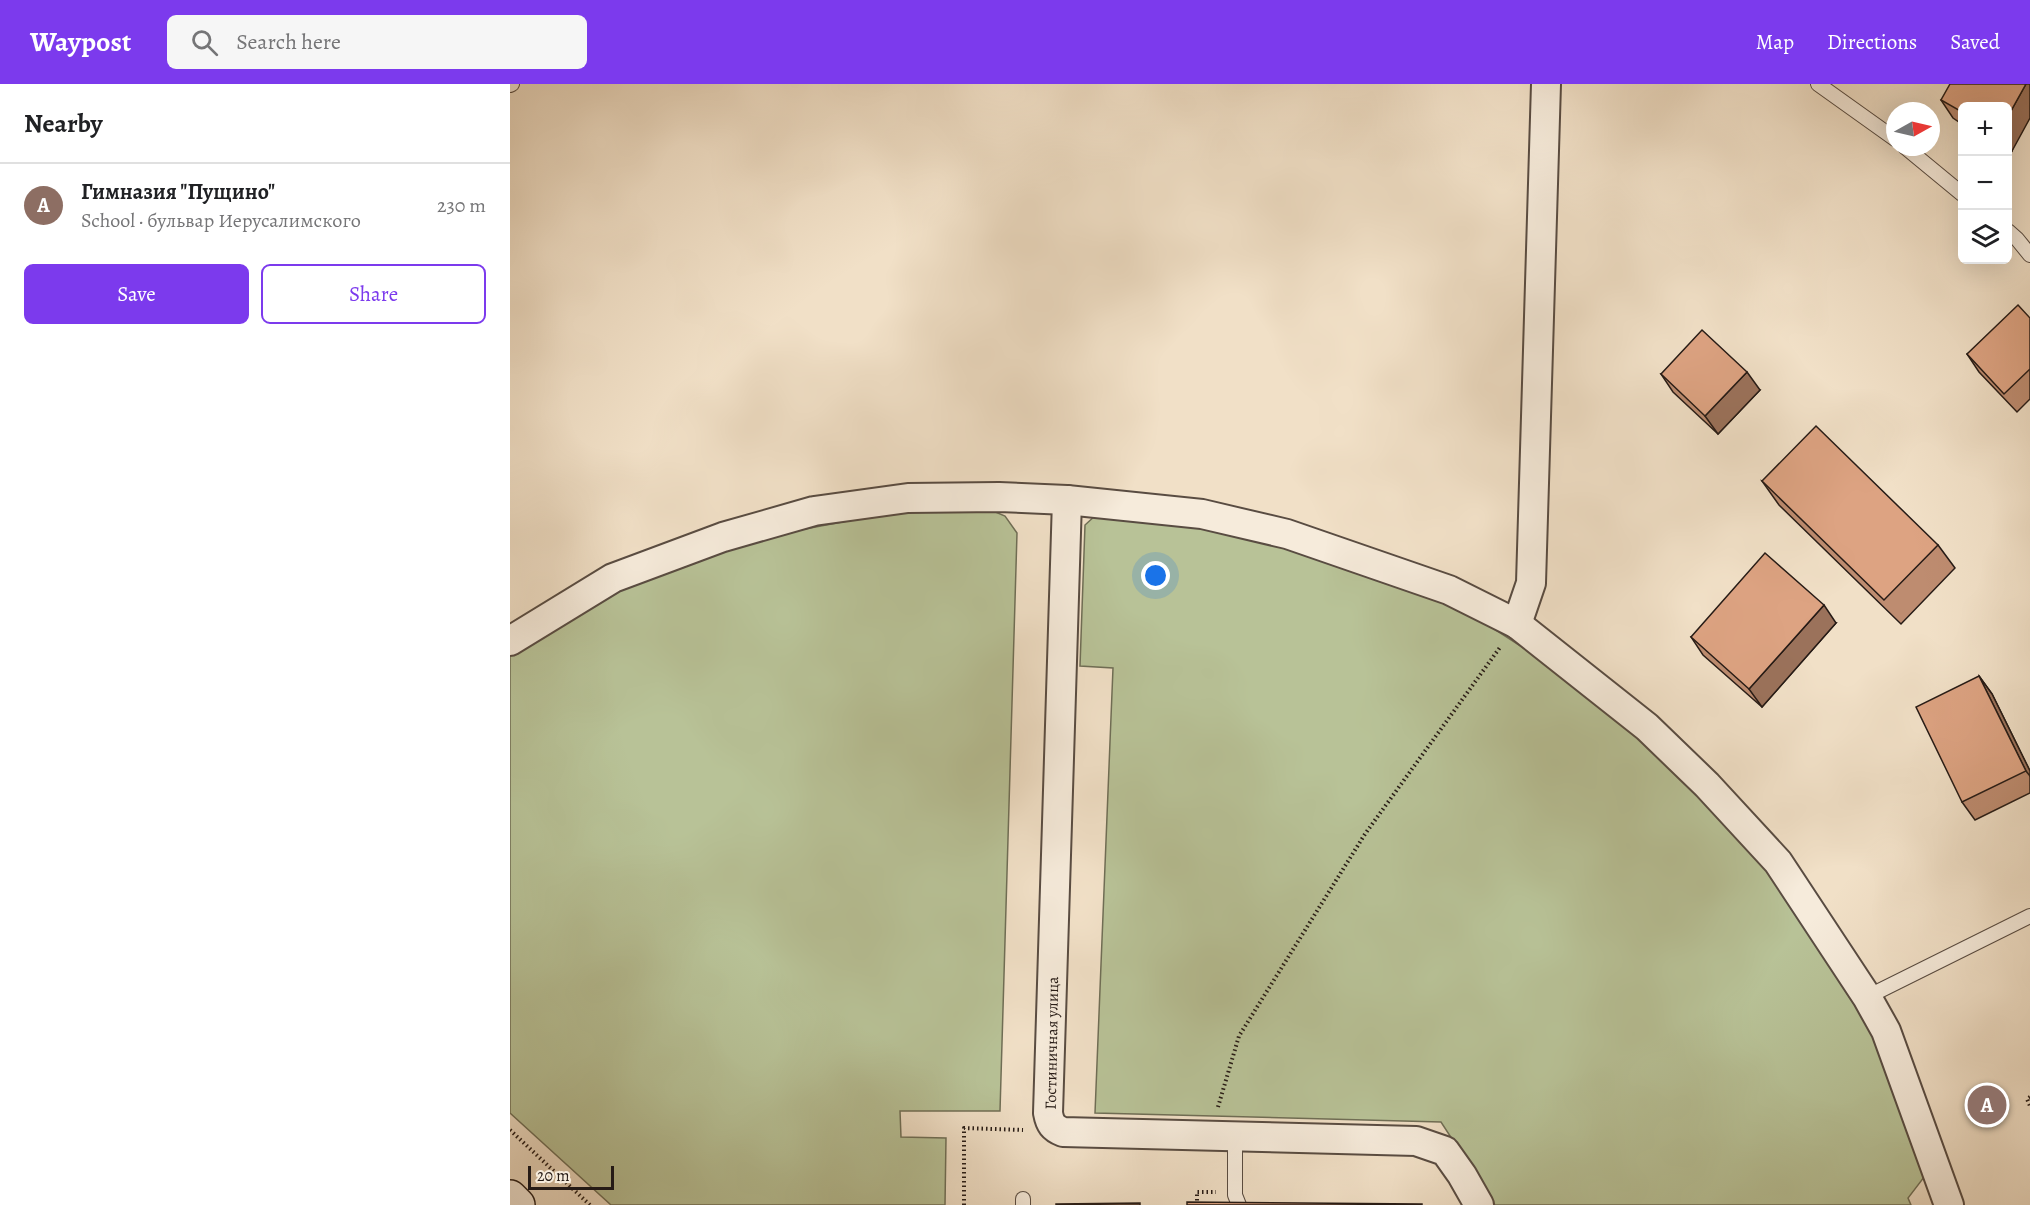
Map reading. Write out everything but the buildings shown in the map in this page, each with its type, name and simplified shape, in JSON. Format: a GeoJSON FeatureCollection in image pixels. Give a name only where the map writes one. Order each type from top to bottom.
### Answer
{"type":"FeatureCollection","features":[{"type":"Feature","properties":{"kind":"main road"},"geometry":{"type":"LineString","coordinates":[[510,1197],[519,1205]]}},
{"type":"Feature","properties":{"kind":"street"},"geometry":{"type":"LineString","coordinates":[[1517,624],[1531,583],[1546,84]]}},
{"type":"Feature","properties":{"kind":"street"},"geometry":{"type":"LineString","coordinates":[[510,641],[613,578],[723,537],[814,512],[908,498],[999,497],[1067,500],[1202,514],[1287,534],[1449,590],[1517,624],[1647,727],[1707,785],[1778,862],[1867,997],[1886,1031],[1949,1205]]}},
{"type":"Feature","properties":{"kind":"street","name":"Гостиничная улица"},"geometry":{"type":"LineString","coordinates":[[1067,500],[1048,1101],[1050,1123],[1063,1132],[1416,1142],[1445,1151],[1479,1205]]}},
{"type":"Feature","properties":{"kind":"lane"},"geometry":{"type":"LineString","coordinates":[[1818,84],[1886,133]]}},
{"type":"Feature","properties":{"kind":"lane"},"geometry":{"type":"LineString","coordinates":[[1916,156],[1958,191]]}},
{"type":"Feature","properties":{"kind":"lane"},"geometry":{"type":"LineString","coordinates":[[2012,235],[2030,255]]}},
{"type":"Feature","properties":{"kind":"lane"},"geometry":{"type":"LineString","coordinates":[[1867,997],[2030,916]]}},
{"type":"Feature","properties":{"kind":"lane"},"geometry":{"type":"LineString","coordinates":[[1223,1137],[1237,1198]]}},
{"type":"Feature","properties":{"kind":"path"},"geometry":{"type":"LineString","coordinates":[[1223,1137],[1239,1036],[1365,834],[1517,624]]}},
{"type":"Feature","properties":{"kind":"path"},"geometry":{"type":"LineString","coordinates":[[2030,1097],[2027,1099],[2030,1106]]}},
{"type":"Feature","properties":{"kind":"path"},"geometry":{"type":"LineString","coordinates":[[964,1205],[964,1128],[1023,1130],[1050,1123]]}},
{"type":"Feature","properties":{"kind":"path"},"geometry":{"type":"LineString","coordinates":[[510,1130],[590,1205]]}},
{"type":"Feature","properties":{"kind":"path"},"geometry":{"type":"LineString","coordinates":[[1197,1205],[1197,1192],[1237,1198]]}},
{"type":"Feature","properties":{"kind":"green space"},"geometry":{"type":"Polygon","coordinates":[[[986,508],[1005,516],[1017,533],[1000,1111],[900,1111],[901,1137],[946,1138],[945,1205],[611,1205],[510,1113],[510,654],[620,586],[762,537],[901,511],[986,508]]]}},
{"type":"Feature","properties":{"kind":"green space"},"geometry":{"type":"Polygon","coordinates":[[[1097,514],[1202,526],[1279,541],[1448,599],[1568,677],[1657,748],[1753,848],[1872,1032],[1928,1172],[1908,1198],[1911,1205],[1495,1205],[1441,1122],[1095,1113],[1113,668],[1080,666],[1085,525],[1097,514]]]}},
{"type":"Feature","properties":{"kind":"place","name":"Гимназия \"Пущино\""},"geometry":{"type":"Point","coordinates":[1987,1105]}}]}
